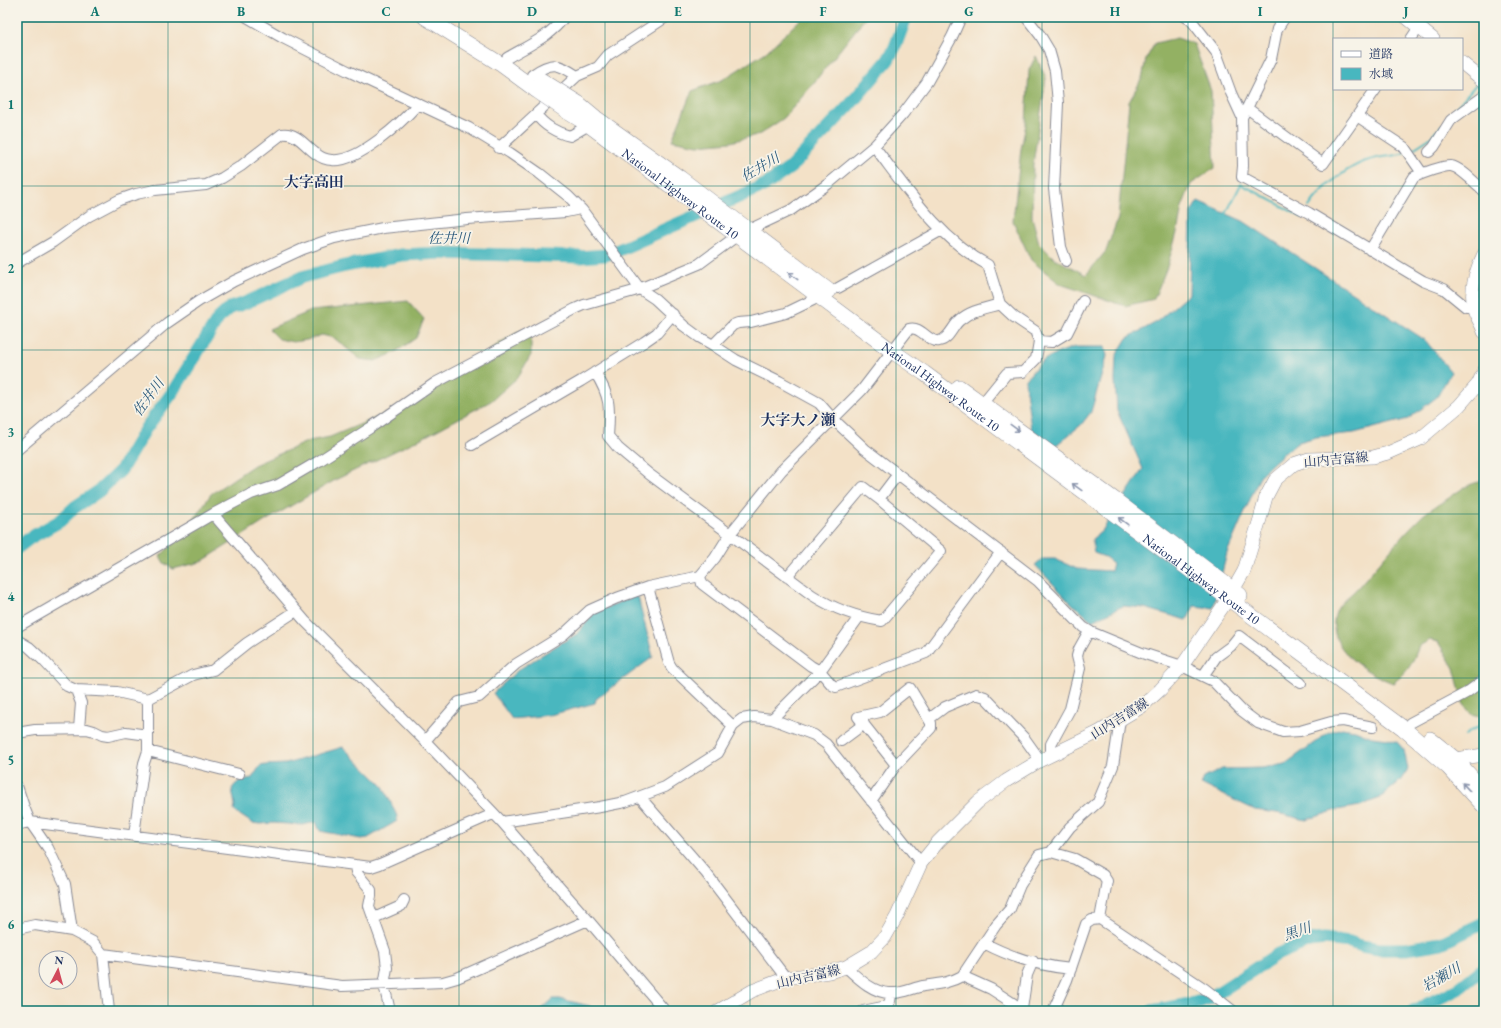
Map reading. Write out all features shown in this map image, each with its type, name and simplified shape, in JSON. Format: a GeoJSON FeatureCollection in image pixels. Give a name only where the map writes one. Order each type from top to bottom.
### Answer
{"type":"FeatureCollection","features":[{"type":"Feature","properties":{"kind":"highway","name":"National Highway Route 10"},"geometry":{"type":"LineString","coordinates":[[426,17],[502,66],[536,82]]}},
{"type":"Feature","properties":{"kind":"highway","name":"National Highway Route 10"},"geometry":{"type":"LineString","coordinates":[[445,17],[507,58],[536,82],[573,108],[596,118],[677,183],[895,347],[982,404],[1403,728],[1452,763]]}},
{"type":"Feature","properties":{"kind":"highway","name":"National Highway Route 10"},"geometry":{"type":"LineString","coordinates":[[573,108],[589,125],[677,183]]}},
{"type":"Feature","properties":{"kind":"highway","name":"National Highway Route 10"},"geometry":{"type":"LineString","coordinates":[[895,347],[924,373],[1112,505]]}},
{"type":"Feature","properties":{"kind":"highway","name":"National Highway Route 10"},"geometry":{"type":"LineString","coordinates":[[1228,593],[1410,723],[1452,763]]}},
{"type":"Feature","properties":{"kind":"highway"},"geometry":{"type":"LineString","coordinates":[[1452,763],[1484,790]]}},
{"type":"Feature","properties":{"kind":"highway"},"geometry":{"type":"LineString","coordinates":[[1452,763],[1484,806]]}},
{"type":"Feature","properties":{"kind":"main road"},"geometry":{"type":"LineString","coordinates":[[1406,17],[1432,38]]}},
{"type":"Feature","properties":{"kind":"main road"},"geometry":{"type":"LineString","coordinates":[[1463,64],[1484,81]]}},
{"type":"Feature","properties":{"kind":"main road"},"geometry":{"type":"LineString","coordinates":[[1484,254],[1475,275],[1473,293],[1474,307],[1484,332]]}},
{"type":"Feature","properties":{"kind":"main road","name":"山内吉富線"},"geometry":{"type":"LineString","coordinates":[[718,1011],[752,991],[786,978],[829,972],[846,967],[871,952],[885,937],[897,916],[921,863],[938,842],[978,802],[1006,781],[1046,758],[1099,732],[1146,703],[1182,666],[1248,559],[1266,497],[1275,480],[1294,464],[1309,459],[1373,457],[1407,446],[1420,439],[1455,410],[1478,384],[1484,371]]}},
{"type":"Feature","properties":{"kind":"main road"},"geometry":{"type":"LineString","coordinates":[[1452,763],[1484,755]]}},
{"type":"Feature","properties":{"kind":"street"},"geometry":{"type":"LineString","coordinates":[[247,17],[283,38],[348,72],[469,128],[519,159],[548,180],[568,196],[583,212],[638,285],[699,337],[736,360],[780,381],[819,403],[833,419],[866,449],[1038,581],[1089,631],[1142,654],[1182,666],[1214,681],[1242,710],[1258,723],[1283,732],[1300,731],[1331,722],[1344,721],[1374,727]]}},
{"type":"Feature","properties":{"kind":"street"},"geometry":{"type":"LineString","coordinates":[[507,58],[544,37],[564,17]]}},
{"type":"Feature","properties":{"kind":"street"},"geometry":{"type":"LineString","coordinates":[[499,148],[577,76],[598,68],[608,55],[653,20],[666,17]]}},
{"type":"Feature","properties":{"kind":"street"},"geometry":{"type":"LineString","coordinates":[[17,627],[213,514],[251,494],[278,485],[370,428],[421,391],[486,355],[574,309],[622,295],[638,285],[680,272],[705,260],[739,229],[791,210],[848,168],[874,146],[903,114],[926,82],[961,17]]}},
{"type":"Feature","properties":{"kind":"street"},"geometry":{"type":"LineString","coordinates":[[1026,17],[1049,50],[1056,75],[1058,103],[1054,189],[1061,247],[1066,261]]}},
{"type":"Feature","properties":{"kind":"street"},"geometry":{"type":"LineString","coordinates":[[1186,17],[1191,20],[1216,52],[1231,93],[1244,113],[1323,164],[1375,90]]}},
{"type":"Feature","properties":{"kind":"street"},"geometry":{"type":"LineString","coordinates":[[1285,17],[1276,29],[1271,59],[1244,113],[1242,177],[1309,213],[1423,282],[1444,289],[1466,307],[1474,307]]}},
{"type":"Feature","properties":{"kind":"street"},"geometry":{"type":"LineString","coordinates":[[1412,38],[1419,27]]}},
{"type":"Feature","properties":{"kind":"street"},"geometry":{"type":"LineString","coordinates":[[536,82],[543,67],[552,64],[570,71],[577,76]]}},
{"type":"Feature","properties":{"kind":"street"},"geometry":{"type":"LineString","coordinates":[[1429,152],[1434,147],[1451,120],[1484,96]]}},
{"type":"Feature","properties":{"kind":"street"},"geometry":{"type":"LineString","coordinates":[[17,263],[53,242],[89,216],[119,200],[136,194],[155,190],[206,185],[222,178],[241,166],[282,134],[294,135],[316,154],[325,158],[337,160],[349,157],[380,138],[398,124],[418,104]]}},
{"type":"Feature","properties":{"kind":"street"},"geometry":{"type":"LineString","coordinates":[[536,114],[542,122],[563,135],[570,136],[589,125]]}},
{"type":"Feature","properties":{"kind":"street"},"geometry":{"type":"LineString","coordinates":[[1357,116],[1404,147],[1422,173]]}},
{"type":"Feature","properties":{"kind":"street"},"geometry":{"type":"LineString","coordinates":[[874,146],[908,191],[942,230],[975,258],[988,265],[1000,304],[1035,332],[1040,341],[1036,359],[1023,372],[1007,373],[982,404]]}},
{"type":"Feature","properties":{"kind":"street"},"geometry":{"type":"LineString","coordinates":[[1370,250],[1414,177],[1422,173],[1450,165],[1456,167],[1484,191]]}},
{"type":"Feature","properties":{"kind":"street"},"geometry":{"type":"LineString","coordinates":[[17,450],[167,323],[199,301],[234,281],[303,249],[334,238],[383,228],[467,219],[583,212]]}},
{"type":"Feature","properties":{"kind":"street"},"geometry":{"type":"LineString","coordinates":[[838,288],[942,230]]}},
{"type":"Feature","properties":{"kind":"street"},"geometry":{"type":"LineString","coordinates":[[713,345],[733,325],[786,313],[813,300]]}},
{"type":"Feature","properties":{"kind":"street"},"geometry":{"type":"LineString","coordinates":[[1040,341],[1052,342],[1067,333],[1083,301]]}},
{"type":"Feature","properties":{"kind":"street"},"geometry":{"type":"LineString","coordinates":[[425,741],[459,702],[479,697],[516,664],[563,635],[590,610],[617,598],[648,587],[700,576],[715,558],[730,534],[781,471],[862,390],[911,328],[917,329],[934,341],[940,341],[946,338],[958,321],[967,314],[1000,304]]}},
{"type":"Feature","properties":{"kind":"street"},"geometry":{"type":"LineString","coordinates":[[472,445],[595,372],[657,333],[672,314]]}},
{"type":"Feature","properties":{"kind":"street"},"geometry":{"type":"LineString","coordinates":[[595,372],[609,400],[608,436],[612,442],[650,474],[787,577],[817,598],[859,617],[882,621],[941,551],[879,498],[863,488],[787,577]]}},
{"type":"Feature","properties":{"kind":"street"},"geometry":{"type":"LineString","coordinates":[[879,498],[898,474]]}},
{"type":"Feature","properties":{"kind":"street"},"geometry":{"type":"LineString","coordinates":[[213,514],[304,621],[425,741],[502,822],[665,1011]]}},
{"type":"Feature","properties":{"kind":"street"},"geometry":{"type":"LineString","coordinates":[[700,576],[702,584],[811,666],[820,671],[832,685],[836,687],[926,653],[1001,552]]}},
{"type":"Feature","properties":{"kind":"street"},"geometry":{"type":"LineString","coordinates":[[648,587],[669,664],[733,726]]}},
{"type":"Feature","properties":{"kind":"street"},"geometry":{"type":"LineString","coordinates":[[17,640],[29,647],[67,686],[76,690],[117,692],[148,699],[193,675],[213,670],[247,643],[296,611]]}},
{"type":"Feature","properties":{"kind":"street"},"geometry":{"type":"LineString","coordinates":[[772,719],[820,671],[859,617]]}},
{"type":"Feature","properties":{"kind":"street"},"geometry":{"type":"LineString","coordinates":[[929,719],[945,707],[976,694],[985,697],[1046,758],[1050,744],[1070,709],[1080,668],[1077,656],[1079,649],[1089,631]]}},
{"type":"Feature","properties":{"kind":"street"},"geometry":{"type":"LineString","coordinates":[[1203,676],[1216,657],[1231,646],[1239,636],[1301,683]]}},
{"type":"Feature","properties":{"kind":"street"},"geometry":{"type":"LineString","coordinates":[[1410,723],[1466,693],[1484,680]]}},
{"type":"Feature","properties":{"kind":"street"},"geometry":{"type":"LineString","coordinates":[[871,801],[896,766],[931,728],[929,719],[910,688],[880,712],[858,717],[896,766]]}},
{"type":"Feature","properties":{"kind":"street"},"geometry":{"type":"LineString","coordinates":[[76,690],[81,703],[79,729]]}},
{"type":"Feature","properties":{"kind":"street"},"geometry":{"type":"LineString","coordinates":[[134,835],[144,763],[148,752],[148,699]]}},
{"type":"Feature","properties":{"kind":"street"},"geometry":{"type":"LineString","coordinates":[[502,822],[625,802],[665,787],[718,753],[733,726],[742,719],[754,717],[772,719],[814,736],[826,744],[921,863]]}},
{"type":"Feature","properties":{"kind":"street"},"geometry":{"type":"LineString","coordinates":[[1051,852],[1070,827],[1098,802],[1113,766],[1120,720]]}},
{"type":"Feature","properties":{"kind":"street"},"geometry":{"type":"LineString","coordinates":[[841,741],[864,724]]}},
{"type":"Feature","properties":{"kind":"street"},"geometry":{"type":"LineString","coordinates":[[17,733],[35,730],[87,729],[94,730],[102,735],[108,736],[126,732],[148,735]]}},
{"type":"Feature","properties":{"kind":"street"},"geometry":{"type":"LineString","coordinates":[[148,752],[239,774]]}},
{"type":"Feature","properties":{"kind":"street"},"geometry":{"type":"LineString","coordinates":[[17,786],[30,822],[48,848],[65,884],[72,931]]}},
{"type":"Feature","properties":{"kind":"street"},"geometry":{"type":"LineString","coordinates":[[640,797],[706,873],[786,978]]}},
{"type":"Feature","properties":{"kind":"street"},"geometry":{"type":"LineString","coordinates":[[17,825],[30,822],[370,866],[380,864],[494,814]]}},
{"type":"Feature","properties":{"kind":"street"},"geometry":{"type":"LineString","coordinates":[[846,967],[868,985],[881,992],[891,994],[921,986],[953,981],[962,976],[996,925],[1010,909],[1020,885],[1039,855],[1051,852],[1075,859],[1103,875],[1107,881],[1100,919]]}},
{"type":"Feature","properties":{"kind":"street"},"geometry":{"type":"LineString","coordinates":[[355,865],[356,872],[371,890],[369,906],[385,950],[387,968],[384,985],[390,1011]]}},
{"type":"Feature","properties":{"kind":"street"},"geometry":{"type":"LineString","coordinates":[[374,918],[400,906],[404,900]]}},
{"type":"Feature","properties":{"kind":"street"},"geometry":{"type":"LineString","coordinates":[[1053,1011],[1071,969],[1086,924],[1092,920],[1100,919],[1204,989],[1233,1011]]}},
{"type":"Feature","properties":{"kind":"street"},"geometry":{"type":"LineString","coordinates":[[103,954],[342,986],[443,982],[457,978],[588,920]]}},
{"type":"Feature","properties":{"kind":"street"},"geometry":{"type":"LineString","coordinates":[[17,929],[35,925],[72,931],[93,942],[103,954],[109,1011]]}},
{"type":"Feature","properties":{"kind":"street"},"geometry":{"type":"LineString","coordinates":[[984,943],[1002,953],[1054,968],[1071,969]]}},
{"type":"Feature","properties":{"kind":"street"},"geometry":{"type":"LineString","coordinates":[[962,976],[991,989],[1022,1009],[1027,975],[1033,961]]}},
{"type":"Feature","properties":{"kind":"street"},"geometry":{"type":"LineString","coordinates":[[863,1011],[887,1006],[890,1001],[891,994]]}},
{"type":"Feature","properties":{"kind":"green space"},"geometry":{"type":"Polygon","coordinates":[[[803,17],[866,17],[784,118],[760,134],[731,142],[698,145],[672,140],[692,91],[722,80],[766,52],[803,17]]]}},
{"type":"Feature","properties":{"kind":"green space"},"geometry":{"type":"Polygon","coordinates":[[[1177,38],[1194,44],[1211,91],[1215,168],[1191,184],[1182,207],[1177,233],[1167,267],[1154,299],[1125,306],[1060,284],[1031,260],[1013,221],[1021,149],[1026,124],[1029,70],[1036,56],[1046,78],[1033,164],[1032,217],[1039,243],[1054,258],[1086,275],[1106,251],[1118,218],[1129,102],[1142,78],[1146,59],[1155,43],[1177,38]]]}},
{"type":"Feature","properties":{"kind":"green space"},"geometry":{"type":"Polygon","coordinates":[[[408,301],[424,319],[416,338],[394,353],[375,361],[360,359],[334,338],[322,335],[307,340],[293,342],[279,339],[269,329],[311,311],[408,301]]]}},
{"type":"Feature","properties":{"kind":"green space"},"geometry":{"type":"Polygon","coordinates":[[[522,330],[529,330],[531,336],[531,355],[518,377],[491,401],[426,436],[337,479],[267,520],[201,562],[173,569],[164,563],[160,556],[184,533],[211,494],[254,465],[309,441],[330,437],[392,411],[446,383],[501,342],[522,330]]]}},
{"type":"Feature","properties":{"kind":"green space"},"geometry":{"type":"Polygon","coordinates":[[[1484,481],[1484,717],[1471,714],[1463,703],[1454,668],[1438,642],[1430,640],[1419,646],[1409,667],[1403,675],[1393,683],[1371,673],[1350,658],[1336,639],[1334,627],[1335,615],[1339,606],[1357,589],[1421,517],[1465,487],[1484,481]]]}},
{"type":"Feature","properties":{"kind":"water"},"geometry":{"type":"Polygon","coordinates":[[[1198,201],[1243,221],[1425,340],[1451,372],[1437,397],[1408,419],[1354,433],[1316,437],[1299,442],[1284,453],[1261,474],[1227,553],[1213,608],[1194,606],[1187,620],[1144,608],[1123,606],[1092,621],[1071,603],[1035,565],[1042,559],[1055,559],[1077,569],[1111,571],[1113,563],[1105,557],[1094,553],[1092,539],[1102,531],[1143,469],[1117,411],[1115,380],[1116,356],[1127,338],[1155,323],[1189,294],[1191,212],[1198,201]]]}},
{"type":"Feature","properties":{"kind":"water"},"geometry":{"type":"Polygon","coordinates":[[[1075,347],[1105,347],[1107,356],[1091,412],[1081,425],[1055,446],[1031,429],[1025,381],[1036,367],[1046,359],[1075,347]]]}},
{"type":"Feature","properties":{"kind":"water"},"geometry":{"type":"Polygon","coordinates":[[[634,596],[638,597],[653,657],[596,699],[595,703],[550,715],[512,719],[493,693],[518,670],[577,634],[594,613],[634,596]]]}},
{"type":"Feature","properties":{"kind":"water"},"geometry":{"type":"Polygon","coordinates":[[[1342,728],[1355,730],[1372,737],[1397,742],[1404,750],[1408,769],[1400,781],[1380,798],[1360,806],[1337,810],[1306,820],[1277,813],[1255,810],[1201,784],[1204,778],[1222,769],[1262,768],[1285,764],[1329,732],[1342,728]]]}},
{"type":"Feature","properties":{"kind":"water"},"geometry":{"type":"Polygon","coordinates":[[[343,747],[383,786],[397,816],[397,821],[368,838],[361,839],[320,831],[316,822],[303,825],[252,823],[234,811],[235,805],[232,789],[243,780],[252,778],[260,766],[286,764],[343,747]]]}},
{"type":"Feature","properties":{"kind":"water"},"geometry":{"type":"Polygon","coordinates":[[[553,999],[560,999],[590,1006],[591,1011],[540,1011],[553,999]]]}},
{"type":"Feature","properties":{"kind":"waterway","name":"佐井川"},"geometry":{"type":"LineString","coordinates":[[17,548],[30,538],[60,521],[75,507],[99,491],[121,470],[146,428],[172,393],[218,319],[230,308],[245,303],[302,277],[345,266],[401,255],[443,253],[580,257],[605,255],[614,252],[767,184],[790,168],[849,106],[888,60],[895,47],[906,17]]}},
{"type":"Feature","properties":{"kind":"waterway"},"geometry":{"type":"LineString","coordinates":[[1448,117],[1478,82]]}},
{"type":"Feature","properties":{"kind":"waterway"},"geometry":{"type":"LineString","coordinates":[[1410,151],[1430,138],[1442,125]]}},
{"type":"Feature","properties":{"kind":"waterway"},"geometry":{"type":"LineString","coordinates":[[1309,207],[1329,184],[1346,171],[1373,159],[1404,153]]}},
{"type":"Feature","properties":{"kind":"waterway"},"geometry":{"type":"LineString","coordinates":[[1226,214],[1241,184],[1302,217]]}},
{"type":"Feature","properties":{"kind":"waterway"},"geometry":{"type":"LineString","coordinates":[[1465,735],[1484,723]]}},
{"type":"Feature","properties":{"kind":"waterway","name":"黒川"},"geometry":{"type":"LineString","coordinates":[[1152,1011],[1195,1003],[1210,998],[1278,954],[1310,941],[1324,939],[1350,942],[1361,946],[1379,949],[1406,949],[1441,943],[1484,923]]}},
{"type":"Feature","properties":{"kind":"waterway","name":"岩瀬川"},"geometry":{"type":"LineString","coordinates":[[1413,1011],[1458,989],[1484,968]]}},
{"type":"Feature","properties":{"kind":"district","name":"大字高田"},"geometry":{"type":"Point","coordinates":[314,182]}},
{"type":"Feature","properties":{"kind":"district","name":"大字大ノ瀬"},"geometry":{"type":"Point","coordinates":[798,420]}}]}
